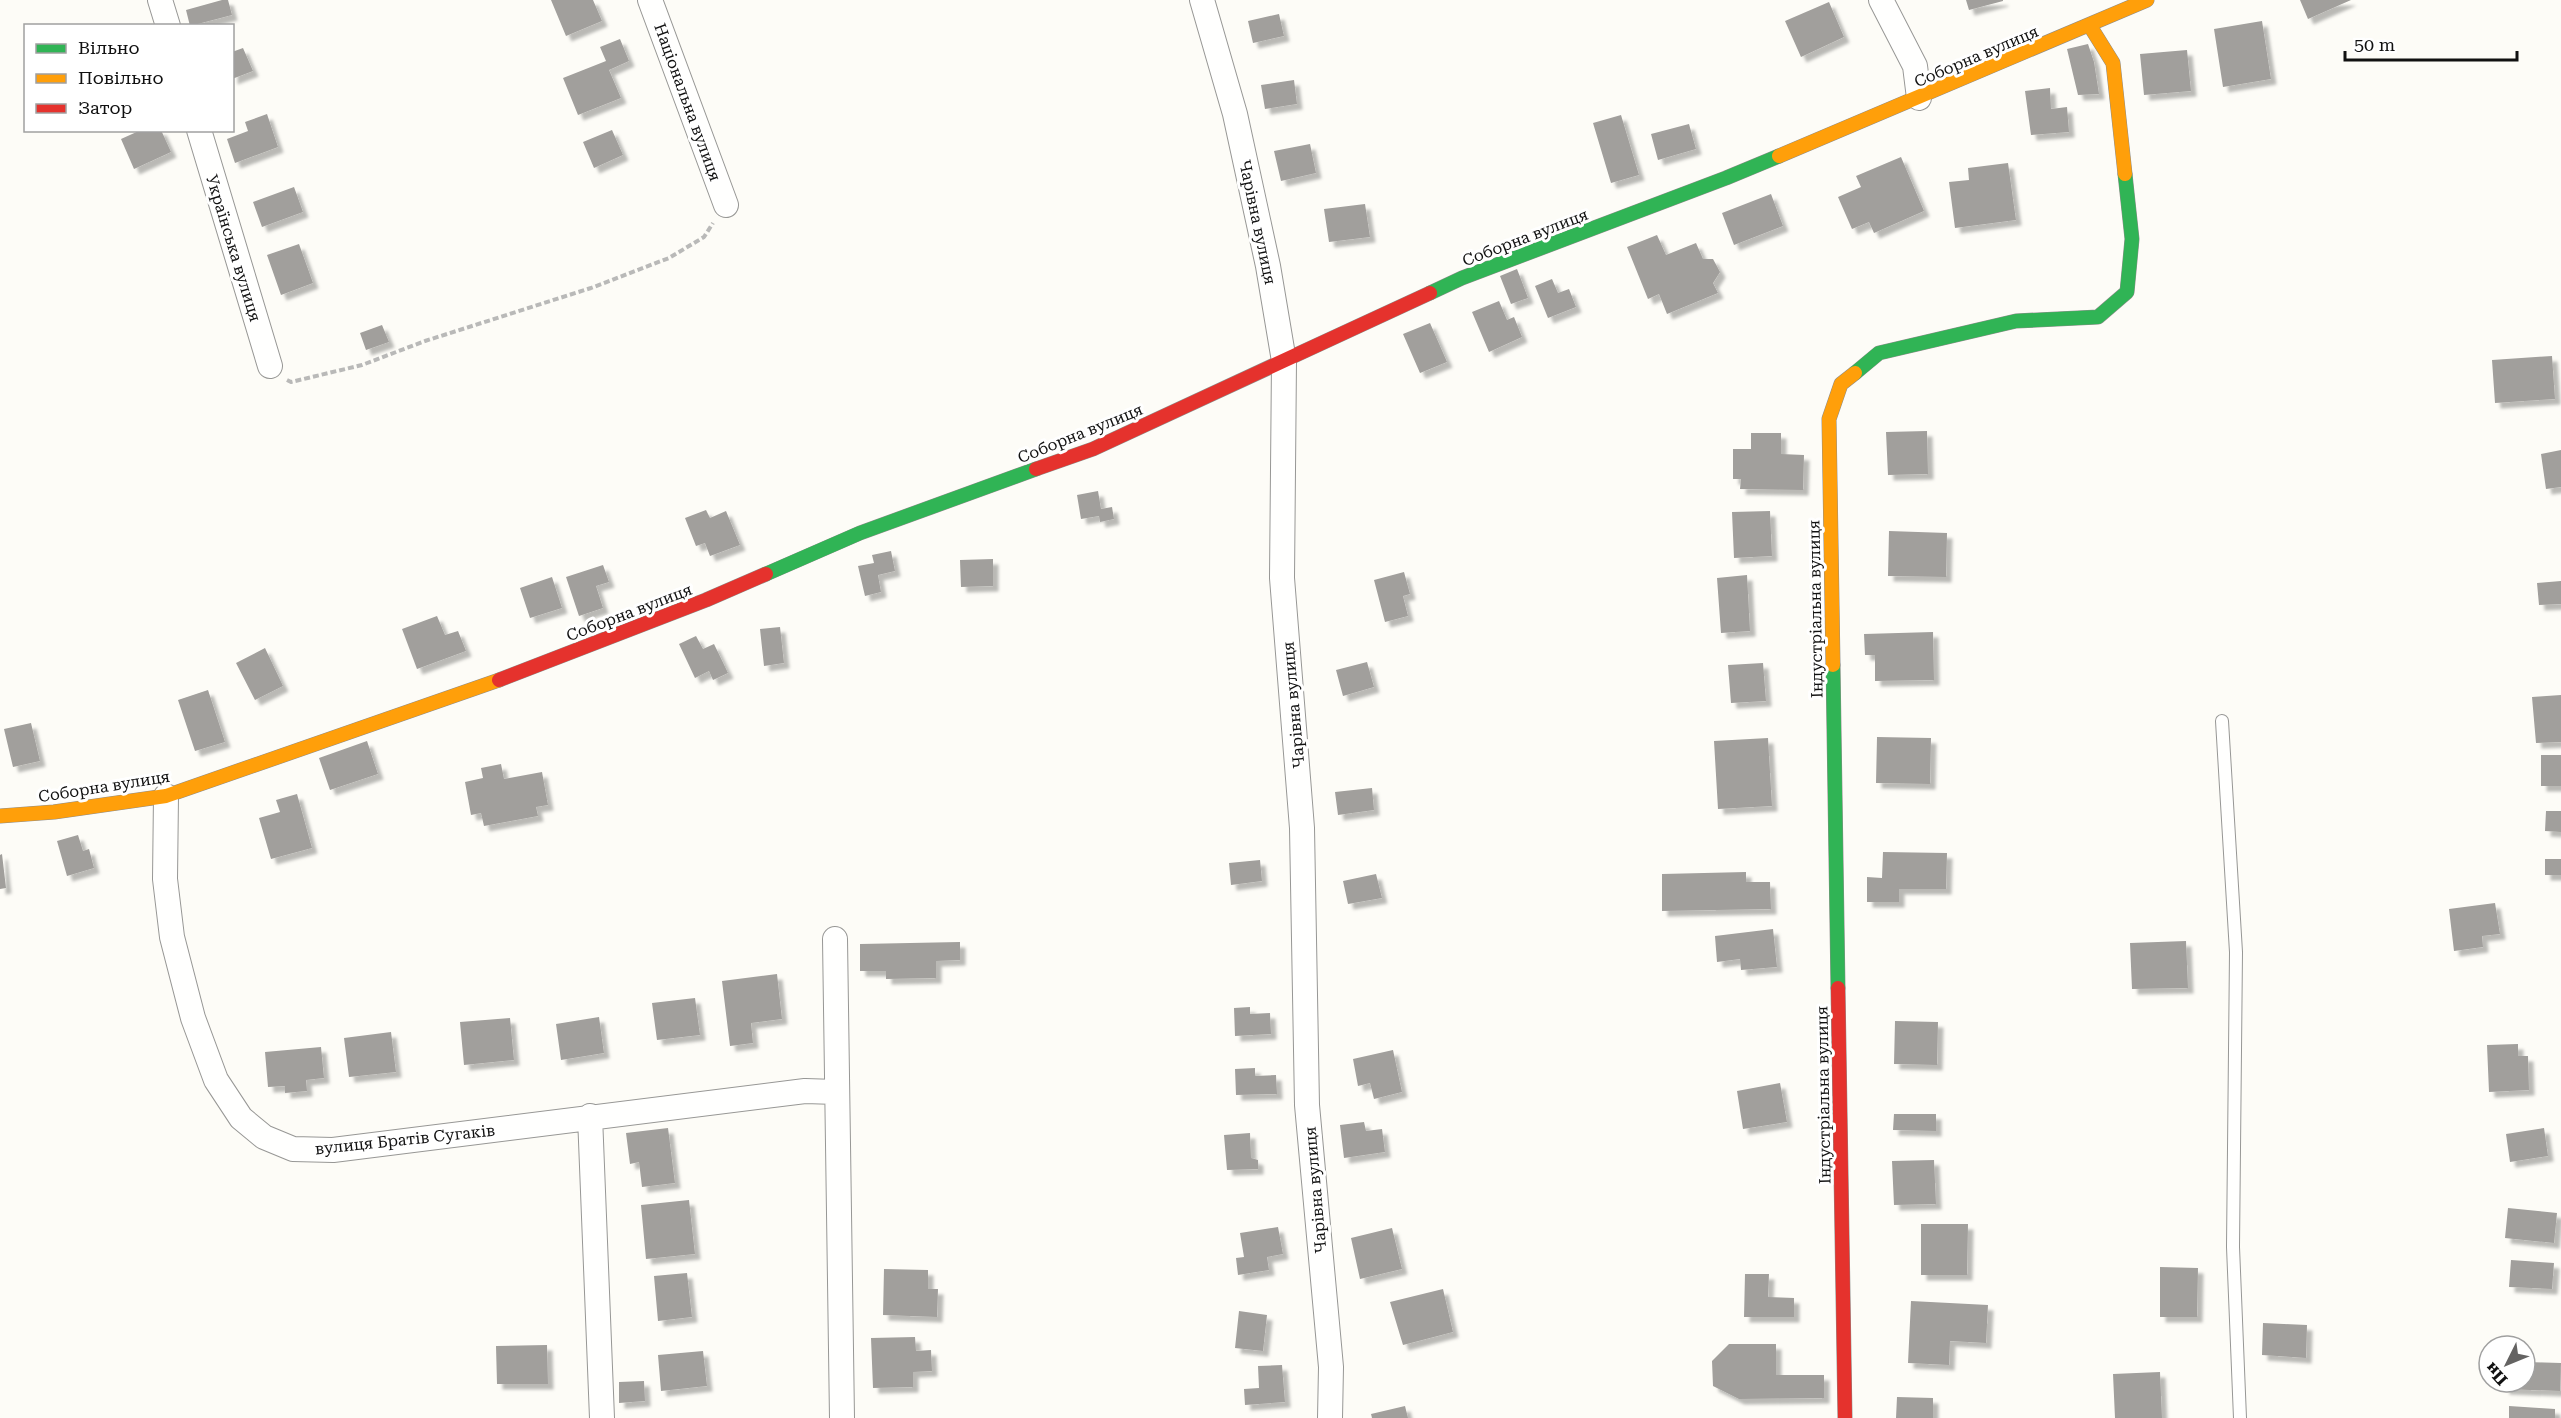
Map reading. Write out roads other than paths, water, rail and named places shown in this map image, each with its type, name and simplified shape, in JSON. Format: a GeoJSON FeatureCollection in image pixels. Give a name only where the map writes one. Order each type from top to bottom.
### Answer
{"type":"FeatureCollection","features":[{"type":"Feature","properties":{"kind":"street"},"geometry":{"type":"LineString","coordinates":[[160,0],[167,24]]}},
{"type":"Feature","properties":{"kind":"street","name":"Національна вулиця"},"geometry":{"type":"LineString","coordinates":[[650,0],[726,205]]}},
{"type":"Feature","properties":{"kind":"street","name":"Чарівна вулиця"},"geometry":{"type":"LineString","coordinates":[[1202,0],[1235,114],[1268,266],[1284,361],[1282,578],[1302,828],[1307,1105],[1331,1367],[1330,1418]]}},
{"type":"Feature","properties":{"kind":"street"},"geometry":{"type":"LineString","coordinates":[[1881,0],[1915,66],[1919,98]]}},
{"type":"Feature","properties":{"kind":"street","name":"Соборна вулиця"},"geometry":{"type":"LineString","coordinates":[[0,816],[54,812],[166,796],[494,682],[706,600],[860,533],[1093,448],[1462,279],[1726,178],[2148,0]]}},
{"type":"Feature","properties":{"kind":"street","name":"Індустріальна вулиця"},"geometry":{"type":"LineString","coordinates":[[1845,1418],[1829,419],[1841,384],[1879,353],[2016,321],[2098,317],[2127,292],[2132,239],[2113,63],[2090,26]]}},
{"type":"Feature","properties":{"kind":"street","name":"Українська вулиця"},"geometry":{"type":"LineString","coordinates":[[200,132],[270,366]]}},
{"type":"Feature","properties":{"kind":"street","name":"вулиця Братів Сугаків"},"geometry":{"type":"LineString","coordinates":[[166,796],[165,879],[169,914],[172,937],[193,1018],[216,1080],[241,1118],[264,1137],[293,1149],[333,1150],[590,1116],[805,1091],[836,1092]]}},
{"type":"Feature","properties":{"kind":"street"},"geometry":{"type":"LineString","coordinates":[[836,939],[836,1092],[840,1130],[842,1418]]}},
{"type":"Feature","properties":{"kind":"street"},"geometry":{"type":"LineString","coordinates":[[590,1116],[602,1418]]}},
{"type":"Feature","properties":{"kind":"lane"},"geometry":{"type":"LineString","coordinates":[[2222,721],[2236,952],[2233,1247],[2240,1418]]}}]}
